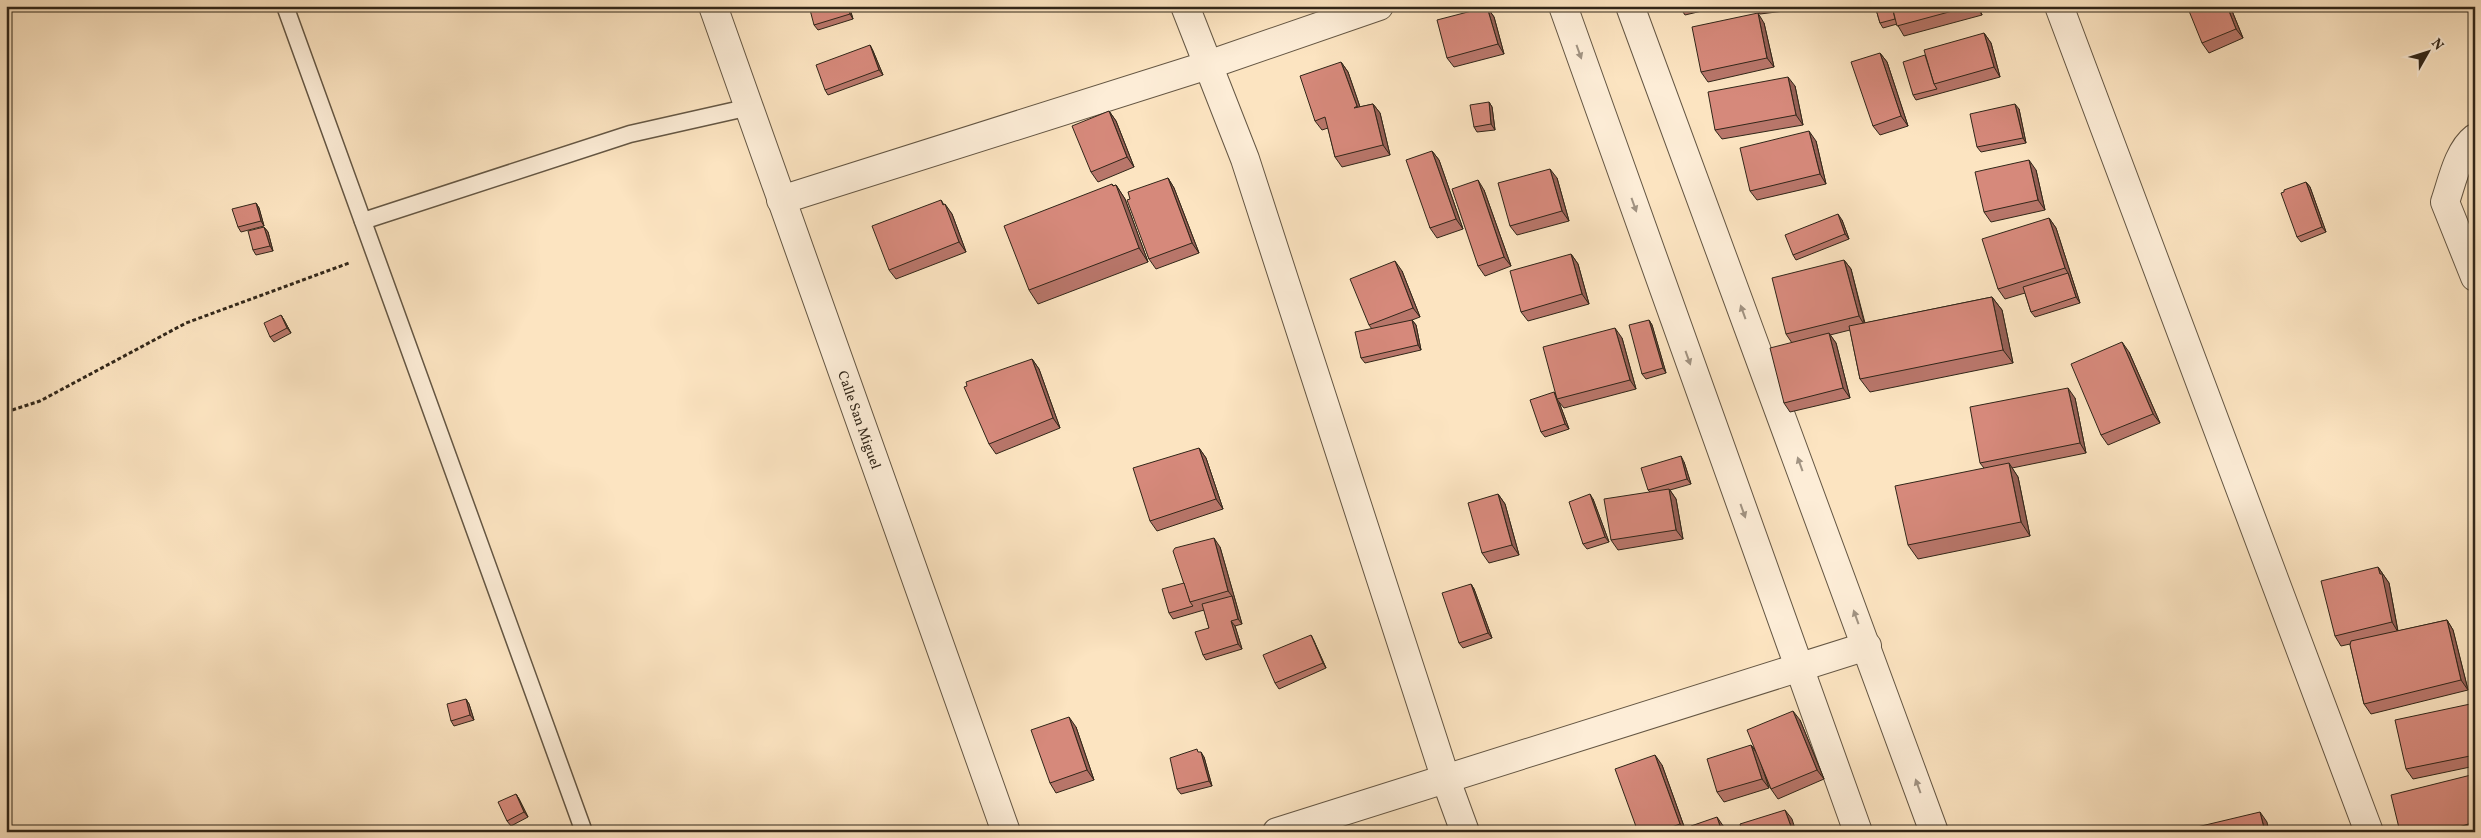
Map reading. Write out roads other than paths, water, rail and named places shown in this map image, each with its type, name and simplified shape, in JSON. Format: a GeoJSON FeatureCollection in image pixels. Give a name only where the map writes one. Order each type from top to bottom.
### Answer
{"type":"FeatureCollection","features":[{"type":"Feature","properties":{"kind":"street","name":"Calle San Miguel"},"geometry":{"type":"LineString","coordinates":[[713,6],[1006,832]]}},
{"type":"Feature","properties":{"kind":"street"},"geometry":{"type":"LineString","coordinates":[[1184,6],[1246,160],[1446,780],[1465,832]]}},
{"type":"Feature","properties":{"kind":"street"},"geometry":{"type":"LineString","coordinates":[[781,200],[1208,65],[1379,6]]}},
{"type":"Feature","properties":{"kind":"street"},"geometry":{"type":"LineString","coordinates":[[1562,6],[1858,832]]}},
{"type":"Feature","properties":{"kind":"street"},"geometry":{"type":"LineString","coordinates":[[1630,6],[1934,832]]}},
{"type":"Feature","properties":{"kind":"street"},"geometry":{"type":"LineString","coordinates":[[2059,6],[2369,832]]}},
{"type":"Feature","properties":{"kind":"street"},"geometry":{"type":"LineString","coordinates":[[2475,138],[2468,143],[2445,202],[2475,277]]}},
{"type":"Feature","properties":{"kind":"street"},"geometry":{"type":"LineString","coordinates":[[1277,832],[1867,646]]}},
{"type":"Feature","properties":{"kind":"lane"},"geometry":{"type":"LineString","coordinates":[[285,6],[584,832]]}},
{"type":"Feature","properties":{"kind":"lane"},"geometry":{"type":"LineString","coordinates":[[363,221],[630,134],[750,107]]}}]}
